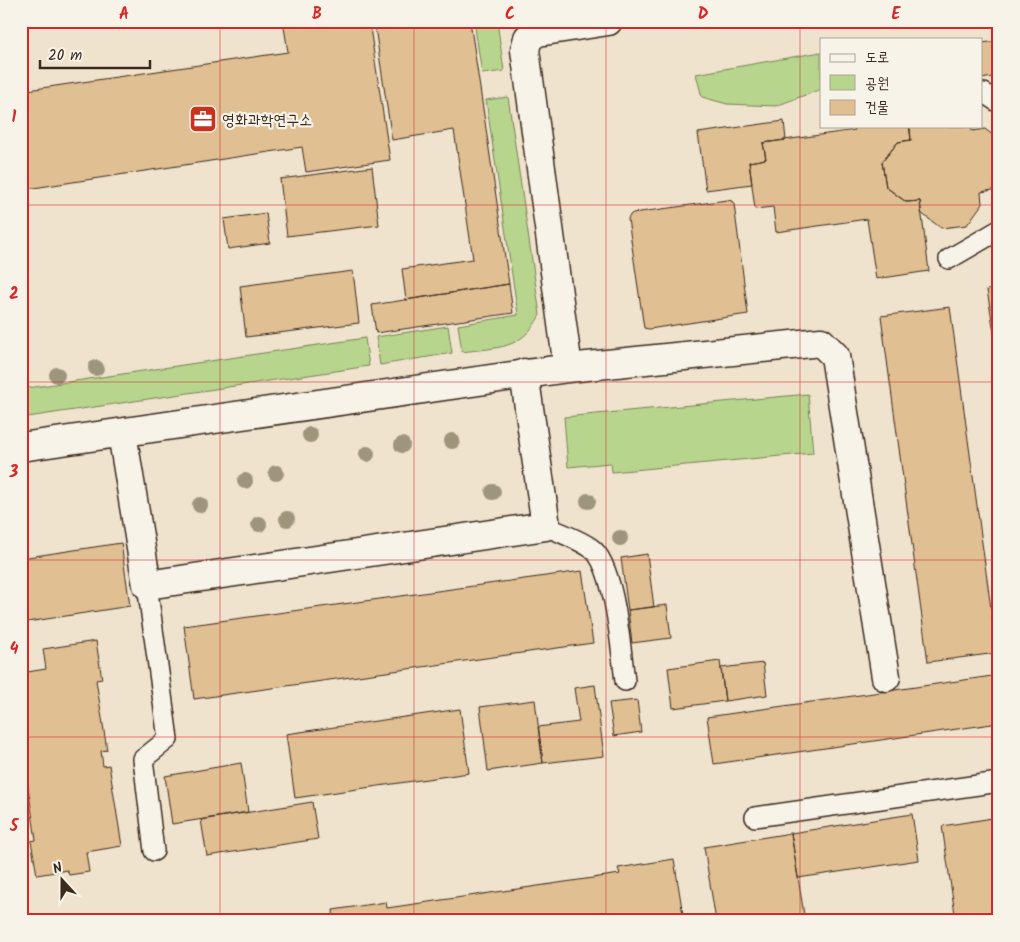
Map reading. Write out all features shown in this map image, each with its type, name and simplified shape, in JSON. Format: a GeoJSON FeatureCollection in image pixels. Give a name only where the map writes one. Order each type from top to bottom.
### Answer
{"type":"FeatureCollection","features":[{"type":"Feature","properties":{"kind":"street"},"geometry":{"type":"LineString","coordinates":[[568,368],[525,50],[528,38],[538,32],[608,21]]}},
{"type":"Feature","properties":{"kind":"street"},"geometry":{"type":"LineString","coordinates":[[21,447],[568,368],[821,342],[835,356],[886,677]]}},
{"type":"Feature","properties":{"kind":"street"},"geometry":{"type":"LineString","coordinates":[[122,433],[147,585],[546,526],[524,374]]}},
{"type":"Feature","properties":{"kind":"lane"},"geometry":{"type":"LineString","coordinates":[[949,259],[999,230]]}},
{"type":"Feature","properties":{"kind":"lane"},"geometry":{"type":"LineString","coordinates":[[546,526],[593,548],[607,571],[617,615],[625,681]]}},
{"type":"Feature","properties":{"kind":"lane"},"geometry":{"type":"LineString","coordinates":[[147,585],[168,740],[143,759],[154,851]]}},
{"type":"Feature","properties":{"kind":"lane"},"geometry":{"type":"LineString","coordinates":[[755,817],[999,782]]}},
{"type":"Feature","properties":{"kind":"green space"},"geometry":{"type":"Polygon","coordinates":[[[474,21],[497,21],[504,71],[482,74],[474,21]]]}},
{"type":"Feature","properties":{"kind":"green space"},"geometry":{"type":"Polygon","coordinates":[[[820,52],[820,89],[776,106],[727,104],[702,97],[696,74],[820,52]]]}},
{"type":"Feature","properties":{"kind":"green space"},"geometry":{"type":"Polygon","coordinates":[[[508,97],[540,315],[533,327],[516,341],[497,348],[462,352],[458,325],[518,315],[486,100],[508,97]]]}},
{"type":"Feature","properties":{"kind":"green space"},"geometry":{"type":"Polygon","coordinates":[[[448,326],[452,353],[380,365],[376,337],[448,326]]]}},
{"type":"Feature","properties":{"kind":"green space"},"geometry":{"type":"Polygon","coordinates":[[[365,338],[369,366],[21,418],[21,389],[365,338]]]}},
{"type":"Feature","properties":{"kind":"green space"},"geometry":{"type":"Polygon","coordinates":[[[808,394],[813,453],[612,472],[611,463],[568,467],[564,417],[808,394]]]}},
{"type":"Feature","properties":{"kind":"building","name":"영화과학연구소"},"geometry":{"type":"Polygon","coordinates":[[[283,21],[369,21],[390,160],[306,172],[302,147],[27,189],[30,209],[21,211],[21,91],[288,52],[283,21]]]}},
{"type":"Feature","properties":{"kind":"building"},"geometry":{"type":"Polygon","coordinates":[[[374,21],[470,21],[509,284],[406,300],[402,269],[473,259],[454,130],[392,140],[374,21]]]}},
{"type":"Feature","properties":{"kind":"building"},"geometry":{"type":"Polygon","coordinates":[[[999,41],[999,76],[982,79],[982,43],[999,41]]]}},
{"type":"Feature","properties":{"kind":"building"},"geometry":{"type":"Polygon","coordinates":[[[784,121],[786,140],[763,143],[766,159],[749,162],[752,184],[706,190],[698,133],[784,121]]]}},
{"type":"Feature","properties":{"kind":"building"},"geometry":{"type":"Polygon","coordinates":[[[854,128],[909,128],[911,140],[898,142],[882,162],[886,187],[906,202],[920,201],[929,271],[876,279],[867,219],[776,232],[773,207],[755,209],[749,162],[766,159],[763,143],[855,130],[854,128]]]}},
{"type":"Feature","properties":{"kind":"building"},"geometry":{"type":"Polygon","coordinates":[[[910,128],[971,128],[972,131],[985,129],[999,140],[999,183],[993,190],[981,192],[982,204],[967,225],[941,228],[921,213],[920,201],[906,202],[886,187],[882,162],[898,142],[911,140],[910,128]]]}},
{"type":"Feature","properties":{"kind":"building"},"geometry":{"type":"Polygon","coordinates":[[[372,167],[379,225],[287,236],[280,179],[372,167]]]}},
{"type":"Feature","properties":{"kind":"building"},"geometry":{"type":"Polygon","coordinates":[[[727,200],[732,201],[734,204],[748,314],[649,329],[644,328],[628,219],[630,215],[633,213],[727,200]]]}},
{"type":"Feature","properties":{"kind":"building"},"geometry":{"type":"Polygon","coordinates":[[[266,213],[270,243],[228,249],[224,219],[266,213]]]}},
{"type":"Feature","properties":{"kind":"building"},"geometry":{"type":"Polygon","coordinates":[[[353,271],[359,323],[246,337],[240,286],[353,271]]]}},
{"type":"Feature","properties":{"kind":"building"},"geometry":{"type":"Polygon","coordinates":[[[509,284],[513,313],[376,333],[372,305],[509,284]]]}},
{"type":"Feature","properties":{"kind":"building"},"geometry":{"type":"Polygon","coordinates":[[[999,288],[999,350],[997,350],[987,290],[999,288]]]}},
{"type":"Feature","properties":{"kind":"building"},"geometry":{"type":"Polygon","coordinates":[[[950,307],[997,653],[928,662],[881,316],[950,307]]]}},
{"type":"Feature","properties":{"kind":"building"},"geometry":{"type":"Polygon","coordinates":[[[121,543],[130,606],[21,623],[21,558],[121,543]]]}},
{"type":"Feature","properties":{"kind":"building"},"geometry":{"type":"Polygon","coordinates":[[[647,554],[654,607],[628,610],[621,558],[647,554]]]}},
{"type":"Feature","properties":{"kind":"building"},"geometry":{"type":"Polygon","coordinates":[[[582,571],[593,643],[194,699],[184,626],[582,571]]]}},
{"type":"Feature","properties":{"kind":"building"},"geometry":{"type":"Polygon","coordinates":[[[667,605],[671,638],[632,643],[628,610],[667,605]]]}},
{"type":"Feature","properties":{"kind":"building"},"geometry":{"type":"Polygon","coordinates":[[[96,641],[102,679],[96,680],[107,750],[101,751],[103,766],[109,765],[122,846],[86,852],[89,872],[69,875],[67,870],[37,875],[31,841],[36,840],[21,741],[21,673],[46,669],[43,649],[96,641]]]}},
{"type":"Feature","properties":{"kind":"building"},"geometry":{"type":"Polygon","coordinates":[[[720,661],[725,701],[673,708],[668,668],[720,661]]]}},
{"type":"Feature","properties":{"kind":"building"},"geometry":{"type":"Polygon","coordinates":[[[763,663],[767,695],[725,701],[721,668],[763,663]]]}},
{"type":"Feature","properties":{"kind":"building"},"geometry":{"type":"Polygon","coordinates":[[[999,675],[999,723],[714,764],[707,717],[999,675]]]}},
{"type":"Feature","properties":{"kind":"building"},"geometry":{"type":"Polygon","coordinates":[[[595,685],[604,756],[543,763],[538,727],[579,722],[574,688],[595,685]]]}},
{"type":"Feature","properties":{"kind":"building"},"geometry":{"type":"Polygon","coordinates":[[[535,700],[543,763],[488,771],[480,707],[535,700]]]}},
{"type":"Feature","properties":{"kind":"building"},"geometry":{"type":"Polygon","coordinates":[[[637,700],[641,732],[614,736],[609,703],[637,700]]]}},
{"type":"Feature","properties":{"kind":"building"},"geometry":{"type":"Polygon","coordinates":[[[460,709],[469,773],[295,798],[286,734],[460,709]]]}},
{"type":"Feature","properties":{"kind":"building"},"geometry":{"type":"Polygon","coordinates":[[[241,763],[248,812],[172,824],[165,776],[241,763]]]}},
{"type":"Feature","properties":{"kind":"building"},"geometry":{"type":"Polygon","coordinates":[[[312,802],[318,839],[207,856],[201,820],[312,802]]]}},
{"type":"Feature","properties":{"kind":"building"},"geometry":{"type":"Polygon","coordinates":[[[912,814],[919,860],[798,878],[791,833],[912,814]]]}},
{"type":"Feature","properties":{"kind":"building"},"geometry":{"type":"Polygon","coordinates":[[[999,817],[999,921],[956,921],[942,826],[999,817]]]}},
{"type":"Feature","properties":{"kind":"building"},"geometry":{"type":"Polygon","coordinates":[[[791,833],[805,921],[716,921],[704,847],[791,833]]]}},
{"type":"Feature","properties":{"kind":"building"},"geometry":{"type":"Polygon","coordinates":[[[674,859],[684,921],[334,921],[333,910],[386,902],[387,908],[620,874],[618,868],[674,859]]]}},
{"type":"Feature","properties":{"kind":"building"},"geometry":{"type":"Polygon","coordinates":[[[250,915],[251,921],[209,921],[250,915]]]}},
{"type":"Feature","properties":{"kind":"place","name":"영화과학연구소"},"geometry":{"type":"Point","coordinates":[203,119]}}]}
